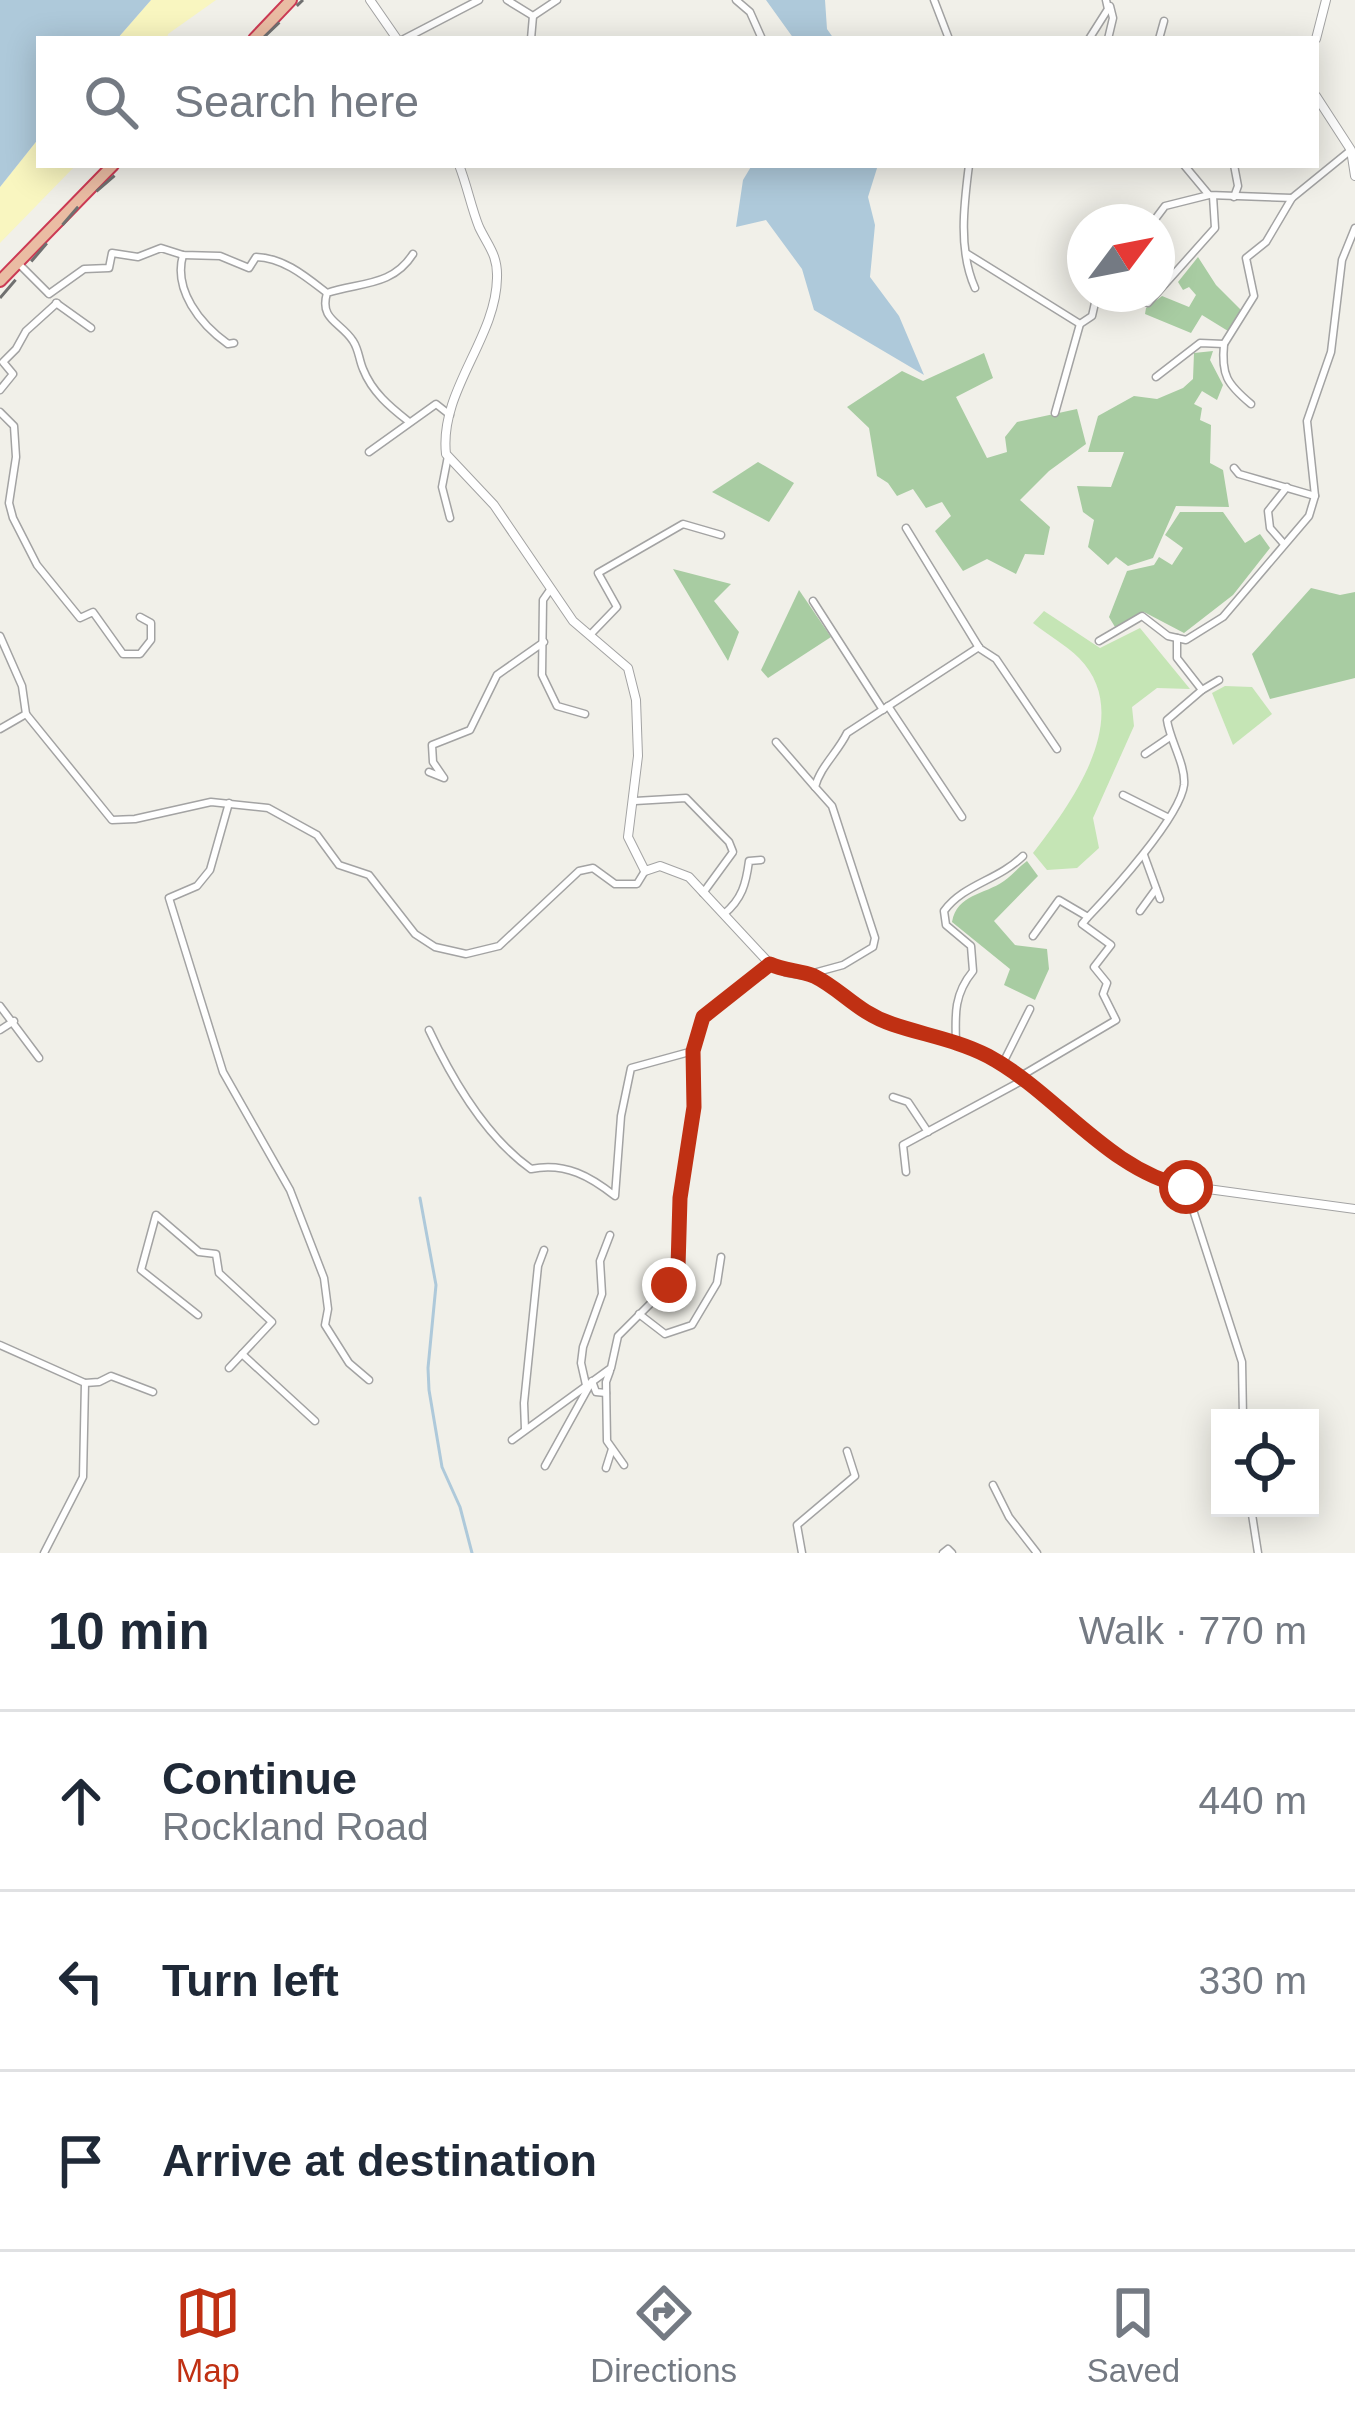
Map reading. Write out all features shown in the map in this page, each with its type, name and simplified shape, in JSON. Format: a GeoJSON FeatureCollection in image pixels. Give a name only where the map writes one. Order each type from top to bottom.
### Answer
{"type":"FeatureCollection","features":[{"type":"Feature","properties":{"kind":"highway"},"geometry":{"type":"LineString","coordinates":[[257,36],[291,0]]}},
{"type":"Feature","properties":{"kind":"highway"},"geometry":{"type":"LineString","coordinates":[[0,281],[110,168]]}},
{"type":"Feature","properties":{"kind":"street"},"geometry":{"type":"LineString","coordinates":[[370,0],[399,36]]}},
{"type":"Feature","properties":{"kind":"street"},"geometry":{"type":"LineString","coordinates":[[407,36],[478,0]]}},
{"type":"Feature","properties":{"kind":"street"},"geometry":{"type":"LineString","coordinates":[[507,0],[532,16]]}},
{"type":"Feature","properties":{"kind":"street"},"geometry":{"type":"LineString","coordinates":[[532,16],[557,0]]}},
{"type":"Feature","properties":{"kind":"street"},"geometry":{"type":"LineString","coordinates":[[736,0],[750,12],[761,36]]}},
{"type":"Feature","properties":{"kind":"street"},"geometry":{"type":"LineString","coordinates":[[934,0],[948,36]]}},
{"type":"Feature","properties":{"kind":"street"},"geometry":{"type":"LineString","coordinates":[[1317,36],[1326,0]]}},
{"type":"Feature","properties":{"kind":"street"},"geometry":{"type":"LineString","coordinates":[[1091,36],[1108,2]]}},
{"type":"Feature","properties":{"kind":"street"},"geometry":{"type":"LineString","coordinates":[[1108,2],[1113,18],[1109,36]]}},
{"type":"Feature","properties":{"kind":"street"},"geometry":{"type":"LineString","coordinates":[[531,36],[532,16]]}},
{"type":"Feature","properties":{"kind":"street"},"geometry":{"type":"LineString","coordinates":[[1160,36],[1164,21]]}},
{"type":"Feature","properties":{"kind":"street"},"geometry":{"type":"LineString","coordinates":[[1319,101],[1351,150],[1355,176]]}},
{"type":"Feature","properties":{"kind":"street"},"geometry":{"type":"LineString","coordinates":[[1250,404],[1229,386],[1221,371],[1224,344],[1254,296],[1246,259],[1266,242],[1292,198],[1351,150]]}},
{"type":"Feature","properties":{"kind":"street"},"geometry":{"type":"LineString","coordinates":[[450,518],[442,487],[448,457],[444,439],[498,281],[495,250],[479,227],[460,168]]}},
{"type":"Feature","properties":{"kind":"street"},"geometry":{"type":"LineString","coordinates":[[969,168],[966,254],[975,287]]}},
{"type":"Feature","properties":{"kind":"street"},"geometry":{"type":"LineString","coordinates":[[1175,274],[1215,228],[1211,196],[1187,168]]}},
{"type":"Feature","properties":{"kind":"street"},"geometry":{"type":"LineString","coordinates":[[1234,197],[1238,186],[1235,168]]}},
{"type":"Feature","properties":{"kind":"street"},"geometry":{"type":"LineString","coordinates":[[1175,204],[1211,196],[1292,198]]}},
{"type":"Feature","properties":{"kind":"street"},"geometry":{"type":"LineString","coordinates":[[1099,641],[1142,616],[1177,638],[1192,638],[1223,617],[1309,516],[1315,496],[1306,421],[1331,352],[1342,260],[1355,228]]}},
{"type":"Feature","properties":{"kind":"street"},"geometry":{"type":"LineString","coordinates":[[49,294],[85,269],[109,268],[112,253],[138,257],[161,248],[183,255],[220,256],[249,268],[256,257],[275,259],[288,263],[327,293],[380,282],[405,267],[413,254]]}},
{"type":"Feature","properties":{"kind":"street"},"geometry":{"type":"LineString","coordinates":[[966,254],[1080,324]]}},
{"type":"Feature","properties":{"kind":"street"},"geometry":{"type":"LineString","coordinates":[[183,255],[180,283],[189,303],[220,339],[234,343]]}},
{"type":"Feature","properties":{"kind":"street"},"geometry":{"type":"LineString","coordinates":[[16,262],[57,303],[91,328]]}},
{"type":"Feature","properties":{"kind":"street"},"geometry":{"type":"LineString","coordinates":[[327,293],[324,306],[329,320],[350,336],[380,396],[408,422]]}},
{"type":"Feature","properties":{"kind":"street"},"geometry":{"type":"LineString","coordinates":[[0,390],[13,374],[3,362],[26,331],[57,303]]}},
{"type":"Feature","properties":{"kind":"street"},"geometry":{"type":"LineString","coordinates":[[1055,412],[1080,324],[1093,312]]}},
{"type":"Feature","properties":{"kind":"street"},"geometry":{"type":"LineString","coordinates":[[1156,377],[1200,344],[1224,344]]}},
{"type":"Feature","properties":{"kind":"street"},"geometry":{"type":"LineString","coordinates":[[369,452],[436,404],[450,415]]}},
{"type":"Feature","properties":{"kind":"street"},"geometry":{"type":"LineString","coordinates":[[0,412],[14,426],[16,457],[9,502],[37,566],[80,618],[93,612],[123,654],[140,654],[151,640],[151,623],[140,617]]}},
{"type":"Feature","properties":{"kind":"street"},"geometry":{"type":"LineString","coordinates":[[448,457],[494,505],[550,590],[628,668],[634,686],[638,756],[628,837],[645,871]]}},
{"type":"Feature","properties":{"kind":"street"},"geometry":{"type":"LineString","coordinates":[[1234,468],[1239,474],[1315,496]]}},
{"type":"Feature","properties":{"kind":"street"},"geometry":{"type":"LineString","coordinates":[[1285,544],[1270,528],[1268,511],[1287,488]]}},
{"type":"Feature","properties":{"kind":"street"},"geometry":{"type":"LineString","coordinates":[[0,499],[9,502]]}},
{"type":"Feature","properties":{"kind":"street"},"geometry":{"type":"LineString","coordinates":[[590,635],[617,607],[598,573],[683,524],[721,535]]}},
{"type":"Feature","properties":{"kind":"street"},"geometry":{"type":"LineString","coordinates":[[979,647],[905,528],[954,608],[979,647],[996,659],[1057,749]]}},
{"type":"Feature","properties":{"kind":"street"},"geometry":{"type":"LineString","coordinates":[[550,590],[543,600],[542,675],[557,706],[585,714]]}},
{"type":"Feature","properties":{"kind":"street"},"geometry":{"type":"LineString","coordinates":[[813,601],[962,818]]}},
{"type":"Feature","properties":{"kind":"street"},"geometry":{"type":"LineString","coordinates":[[0,636],[22,686],[26,714],[112,820],[182,806],[229,803],[268,808],[316,835],[339,865],[369,875],[415,934],[435,947],[466,954],[500,946],[580,871],[593,868],[615,884],[638,884],[645,871],[660,866],[688,877],[770,964],[786,972],[808,974],[843,965],[873,947],[875,938],[832,806],[776,742]]}},
{"type":"Feature","properties":{"kind":"street"},"geometry":{"type":"LineString","coordinates":[[1177,638],[1177,658],[1202,690]]}},
{"type":"Feature","properties":{"kind":"street"},"geometry":{"type":"LineString","coordinates":[[429,772],[444,778],[433,761],[432,745],[470,730],[497,676],[544,643]]}},
{"type":"Feature","properties":{"kind":"street"},"geometry":{"type":"LineString","coordinates":[[815,788],[847,733],[979,647]]}},
{"type":"Feature","properties":{"kind":"street"},"geometry":{"type":"LineString","coordinates":[[907,1172],[903,1145],[1116,1020],[1103,994],[1107,982],[1094,967],[1111,945],[1082,924],[1144,855],[1184,791],[1185,779],[1167,720],[1219,680]]}},
{"type":"Feature","properties":{"kind":"street"},"geometry":{"type":"LineString","coordinates":[[0,729],[26,714]]}},
{"type":"Feature","properties":{"kind":"street"},"geometry":{"type":"LineString","coordinates":[[1145,754],[1170,736]]}},
{"type":"Feature","properties":{"kind":"street"},"geometry":{"type":"LineString","coordinates":[[1123,796],[1167,817]]}},
{"type":"Feature","properties":{"kind":"street"},"geometry":{"type":"LineString","coordinates":[[635,801],[686,798],[729,842],[733,851],[703,893]]}},
{"type":"Feature","properties":{"kind":"street"},"geometry":{"type":"LineString","coordinates":[[229,803],[210,870],[197,886],[169,898],[223,1072],[290,1190],[324,1278],[325,1325],[349,1364],[370,1380]]}},
{"type":"Feature","properties":{"kind":"street"},"geometry":{"type":"LineString","coordinates":[[1140,911],[1158,894],[1144,855]]}},
{"type":"Feature","properties":{"kind":"street"},"geometry":{"type":"LineString","coordinates":[[956,1043],[955,1005],[960,986],[973,971],[971,946],[946,925],[944,911],[956,896],[1003,875],[1023,856]]}},
{"type":"Feature","properties":{"kind":"street"},"geometry":{"type":"LineString","coordinates":[[724,914],[745,887],[749,861],[761,860]]}},
{"type":"Feature","properties":{"kind":"street"},"geometry":{"type":"LineString","coordinates":[[1033,936],[1059,900],[1088,917]]}},
{"type":"Feature","properties":{"kind":"street"},"geometry":{"type":"LineString","coordinates":[[624,1466],[606,1431],[606,1393],[618,1336],[669,1285],[678,1267],[680,1198],[694,1107],[693,1051],[703,1017],[770,964]]}},
{"type":"Feature","properties":{"kind":"street"},"geometry":{"type":"LineString","coordinates":[[808,974],[868,1014],[956,1043],[1023,1077],[1114,1153],[1164,1183],[1355,1209]]}},
{"type":"Feature","properties":{"kind":"street"},"geometry":{"type":"LineString","coordinates":[[0,1006],[39,1058]]}},
{"type":"Feature","properties":{"kind":"street"},"geometry":{"type":"LineString","coordinates":[[1002,1065],[1030,1009]]}},
{"type":"Feature","properties":{"kind":"street"},"geometry":{"type":"LineString","coordinates":[[0,1030],[14,1021]]}},
{"type":"Feature","properties":{"kind":"street"},"geometry":{"type":"LineString","coordinates":[[429,1030],[459,1085],[520,1161],[531,1169],[550,1167],[598,1180],[615,1196],[621,1116],[631,1068],[693,1051]]}},
{"type":"Feature","properties":{"kind":"street"},"geometry":{"type":"LineString","coordinates":[[892,1097],[908,1102],[928,1132]]}},
{"type":"Feature","properties":{"kind":"street"},"geometry":{"type":"LineString","coordinates":[[1186,1187],[1242,1362],[1243,1409]]}},
{"type":"Feature","properties":{"kind":"street"},"geometry":{"type":"LineString","coordinates":[[197,1315],[141,1270],[156,1216],[199,1252],[215,1254],[219,1273],[272,1322],[229,1368]]}},
{"type":"Feature","properties":{"kind":"street"},"geometry":{"type":"LineString","coordinates":[[606,1393],[596,1392],[581,1363],[602,1294],[601,1261],[610,1235]]}},
{"type":"Feature","properties":{"kind":"street"},"geometry":{"type":"LineString","coordinates":[[525,1430],[538,1266],[544,1250]]}},
{"type":"Feature","properties":{"kind":"street"},"geometry":{"type":"LineString","coordinates":[[639,1314],[665,1334],[692,1325],[717,1282],[721,1257]]}},
{"type":"Feature","properties":{"kind":"street"},"geometry":{"type":"LineString","coordinates":[[0,1345],[85,1383],[111,1376],[153,1392]]}},
{"type":"Feature","properties":{"kind":"street"},"geometry":{"type":"LineString","coordinates":[[242,1354],[315,1421]]}},
{"type":"Feature","properties":{"kind":"street"},"geometry":{"type":"LineString","coordinates":[[512,1440],[611,1367]]}},
{"type":"Feature","properties":{"kind":"street"},"geometry":{"type":"LineString","coordinates":[[44,1553],[83,1477],[85,1383]]}},
{"type":"Feature","properties":{"kind":"street"},"geometry":{"type":"LineString","coordinates":[[545,1466],[589,1383]]}},
{"type":"Feature","properties":{"kind":"street"},"geometry":{"type":"LineString","coordinates":[[605,1468],[612,1449]]}},
{"type":"Feature","properties":{"kind":"street"},"geometry":{"type":"LineString","coordinates":[[802,1553],[797,1525],[855,1476],[848,1451]]}},
{"type":"Feature","properties":{"kind":"street"},"geometry":{"type":"LineString","coordinates":[[993,1485],[1037,1553]]}},
{"type":"Feature","properties":{"kind":"street"},"geometry":{"type":"LineString","coordinates":[[1252,1517],[1258,1553]]}},
{"type":"Feature","properties":{"kind":"green space"},"geometry":{"type":"Polygon","coordinates":[[[1198,257],[1216,285],[1241,310],[1228,331],[1202,315],[1191,333],[1145,314],[1175,312],[1175,301],[1189,307],[1196,295],[1178,282],[1198,257]]]}},
{"type":"Feature","properties":{"kind":"green space"},"geometry":{"type":"Polygon","coordinates":[[[1213,351],[1210,360],[1223,385],[1217,400],[1202,391],[1194,404],[1202,408],[1200,420],[1211,425],[1210,463],[1223,470],[1229,507],[1176,506],[1153,558],[1128,566],[1116,557],[1108,565],[1088,547],[1094,520],[1083,512],[1077,486],[1111,487],[1124,452],[1088,452],[1098,416],[1134,396],[1157,399],[1183,388],[1193,379],[1194,353],[1213,351]]]}},
{"type":"Feature","properties":{"kind":"green space"},"geometry":{"type":"Polygon","coordinates":[[[984,353],[993,378],[956,397],[987,458],[1007,452],[1005,437],[1017,422],[1077,409],[1086,444],[1020,500],[1050,527],[1044,555],[1025,554],[1016,574],[987,559],[963,571],[935,531],[951,516],[942,502],[926,508],[913,489],[897,496],[877,476],[869,428],[847,407],[902,371],[923,381],[984,353]]]}},
{"type":"Feature","properties":{"kind":"green space"},"geometry":{"type":"Polygon","coordinates":[[[758,462],[794,483],[769,522],[712,492],[758,462]]]}},
{"type":"Feature","properties":{"kind":"green space"},"geometry":{"type":"Polygon","coordinates":[[[1180,512],[1223,512],[1245,543],[1260,534],[1270,548],[1233,595],[1184,633],[1144,612],[1115,627],[1109,617],[1127,571],[1154,565],[1159,557],[1172,565],[1183,548],[1165,535],[1180,512]]]}},
{"type":"Feature","properties":{"kind":"green space"},"geometry":{"type":"Polygon","coordinates":[[[673,569],[731,584],[714,601],[739,632],[728,661],[673,569]]]}},
{"type":"Feature","properties":{"kind":"green space"},"geometry":{"type":"Polygon","coordinates":[[[1311,588],[1340,595],[1355,592],[1355,678],[1270,699],[1252,654],[1311,588]]]}},
{"type":"Feature","properties":{"kind":"green space"},"geometry":{"type":"Polygon","coordinates":[[[799,590],[831,637],[768,678],[761,670],[799,590]]]}},
{"type":"Feature","properties":{"kind":"green space"},"geometry":{"type":"Polygon","coordinates":[[[1044,611],[1100,648],[1140,628],[1190,689],[1157,688],[1132,707],[1134,726],[1093,818],[1099,848],[1077,868],[1047,870],[1033,853],[1092,759],[1101,706],[1095,681],[1079,658],[1033,623],[1044,611]]]}},
{"type":"Feature","properties":{"kind":"green space"},"geometry":{"type":"Polygon","coordinates":[[[1225,686],[1252,687],[1272,714],[1233,745],[1212,693],[1225,686]]]}},
{"type":"Feature","properties":{"kind":"green space"},"geometry":{"type":"Polygon","coordinates":[[[1027,861],[1038,876],[994,921],[1015,945],[1047,949],[1049,969],[1035,1000],[1004,985],[1010,969],[952,922],[965,900],[1004,881],[1027,861]]]}},
{"type":"Feature","properties":{"kind":"sand"},"geometry":{"type":"Polygon","coordinates":[[[151,0],[216,0],[168,36],[120,36],[151,0]]]}},
{"type":"Feature","properties":{"kind":"sand"},"geometry":{"type":"Polygon","coordinates":[[[36,142],[36,168],[73,168],[0,243],[0,187],[36,142]]]}},
{"type":"Feature","properties":{"kind":"water"},"geometry":{"type":"Polygon","coordinates":[[[0,0],[151,0],[120,36],[36,36],[36,142],[0,187],[0,0]]]}},
{"type":"Feature","properties":{"kind":"water"},"geometry":{"type":"Polygon","coordinates":[[[766,0],[825,0],[832,36],[792,36],[766,0]]]}},
{"type":"Feature","properties":{"kind":"water"},"geometry":{"type":"Polygon","coordinates":[[[750,168],[877,168],[868,197],[875,225],[870,277],[899,316],[924,375],[814,310],[802,269],[766,220],[736,227],[743,180],[750,168]]]}},
{"type":"Feature","properties":{"kind":"waterway"},"geometry":{"type":"LineString","coordinates":[[420,1198],[436,1285],[429,1390],[442,1467],[460,1507],[472,1553]]}},
{"type":"Feature","properties":{"kind":"railway"},"geometry":{"type":"LineString","coordinates":[[265,36],[303,0]]}},
{"type":"Feature","properties":{"kind":"railway"},"geometry":{"type":"LineString","coordinates":[[0,298],[77,208],[124,168]]}},
{"type":"Feature","properties":{"kind":"route"},"geometry":{"type":"LineString","coordinates":[[669,1285],[678,1267],[680,1198],[693,1126],[693,1051],[703,1017],[770,964],[815,977],[868,1014],[893,1025],[984,1054],[1022,1076],[1114,1153],[1164,1183],[1186,1187]]}}]}
